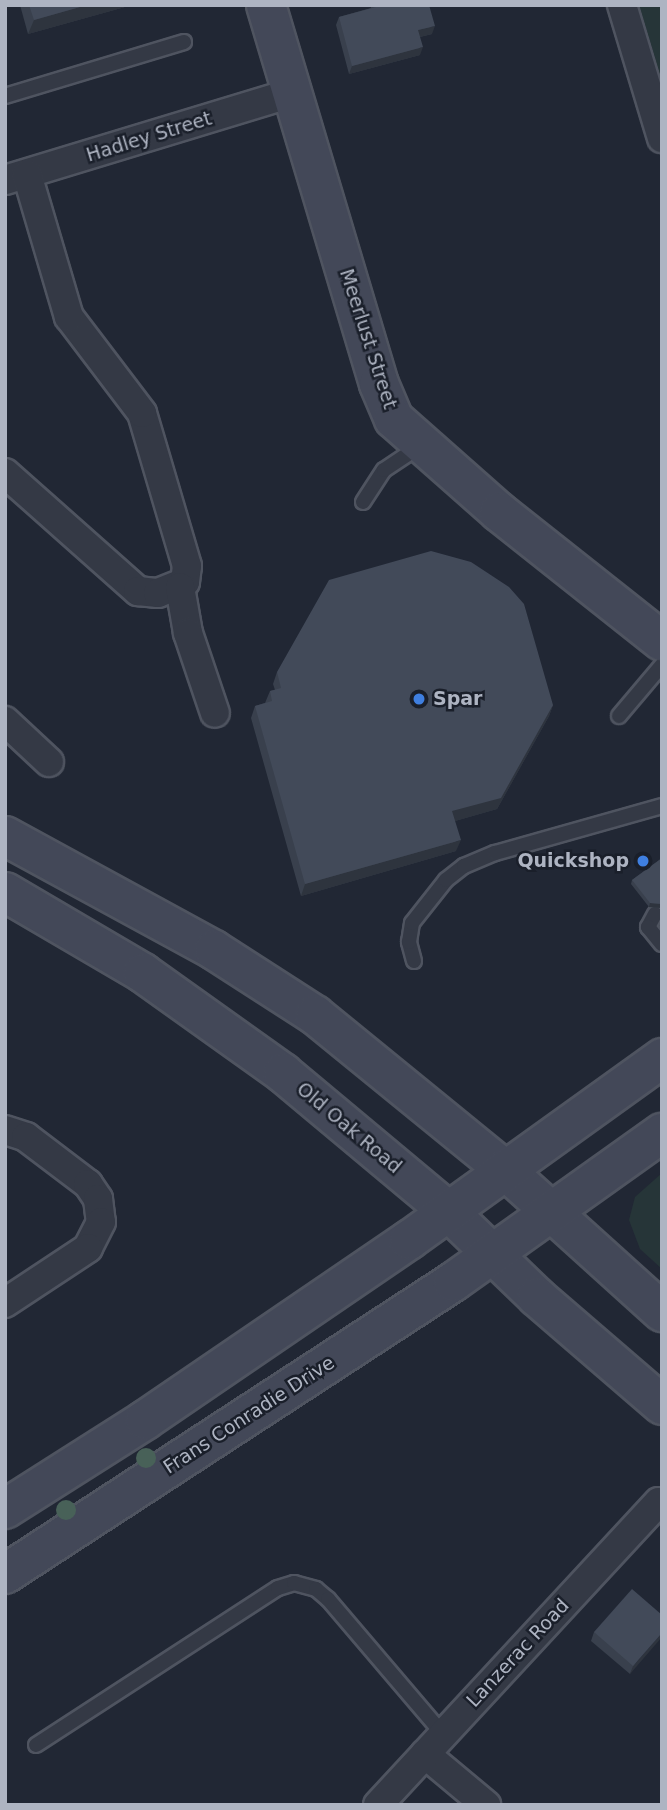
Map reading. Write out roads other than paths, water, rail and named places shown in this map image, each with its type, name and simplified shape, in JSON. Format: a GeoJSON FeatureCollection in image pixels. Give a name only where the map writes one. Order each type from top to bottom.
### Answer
{"type":"FeatureCollection","features":[{"type":"Feature","properties":{"kind":"street","name":"Meerlust Street"},"geometry":{"type":"LineString","coordinates":[[266,5],[384,397],[394,419],[420,446],[656,627]]}},
{"type":"Feature","properties":{"kind":"street"},"geometry":{"type":"LineString","coordinates":[[622,5],[662,138]]}},
{"type":"Feature","properties":{"kind":"street","name":"Hadley Street"},"geometry":{"type":"LineString","coordinates":[[16,177],[292,93]]}},
{"type":"Feature","properties":{"kind":"street"},"geometry":{"type":"LineString","coordinates":[[16,177],[37,211],[74,326],[142,413],[187,566],[180,587],[188,633],[215,713]]}},
{"type":"Feature","properties":{"kind":"street"},"geometry":{"type":"LineString","coordinates":[[5,473],[138,591],[158,593],[180,587]]}},
{"type":"Feature","properties":{"kind":"street"},"geometry":{"type":"LineString","coordinates":[[5,721],[49,762]]}},
{"type":"Feature","properties":{"kind":"street"},"geometry":{"type":"LineString","coordinates":[[5,836],[214,950],[315,1015],[505,1170],[548,1213],[662,1312]]}},
{"type":"Feature","properties":{"kind":"street","name":"Old Oak Road"},"geometry":{"type":"LineString","coordinates":[[5,892],[143,973],[283,1073],[449,1212],[491,1254],[662,1405]]}},
{"type":"Feature","properties":{"kind":"street"},"geometry":{"type":"LineString","coordinates":[[5,1509],[145,1420],[449,1212],[662,1058]]}},
{"type":"Feature","properties":{"kind":"street"},"geometry":{"type":"LineString","coordinates":[[5,1130],[26,1137],[88,1184],[98,1199],[101,1222],[88,1248],[5,1303]]}},
{"type":"Feature","properties":{"kind":"street","name":"Frans Conradie Drive"},"geometry":{"type":"LineString","coordinates":[[5,1574],[491,1254],[662,1133]]}},
{"type":"Feature","properties":{"kind":"street","name":"Lanzerac Road"},"geometry":{"type":"LineString","coordinates":[[378,1805],[659,1502]]}},
{"type":"Feature","properties":{"kind":"street"},"geometry":{"type":"LineString","coordinates":[[434,1744],[486,1805]]}},
{"type":"Feature","properties":{"kind":"lane"},"geometry":{"type":"LineString","coordinates":[[5,96],[184,43]]}},
{"type":"Feature","properties":{"kind":"lane"},"geometry":{"type":"LineString","coordinates":[[363,502],[384,470],[420,446]]}},
{"type":"Feature","properties":{"kind":"lane"},"geometry":{"type":"LineString","coordinates":[[619,716],[662,665]]}},
{"type":"Feature","properties":{"kind":"lane"},"geometry":{"type":"LineString","coordinates":[[414,961],[409,942],[412,923],[446,880],[464,866],[495,853],[662,806]]}},
{"type":"Feature","properties":{"kind":"lane"},"geometry":{"type":"LineString","coordinates":[[655,914],[648,927],[662,944]]}},
{"type":"Feature","properties":{"kind":"lane"},"geometry":{"type":"LineString","coordinates":[[36,1745],[278,1588],[294,1583],[316,1589],[328,1599],[434,1744]]}},
{"type":"Feature","properties":{"kind":"place","name":"Spar"},"geometry":{"type":"Point","coordinates":[419,699]}},
{"type":"Feature","properties":{"kind":"place","name":"Quickshop"},"geometry":{"type":"Point","coordinates":[643,861]}}]}
